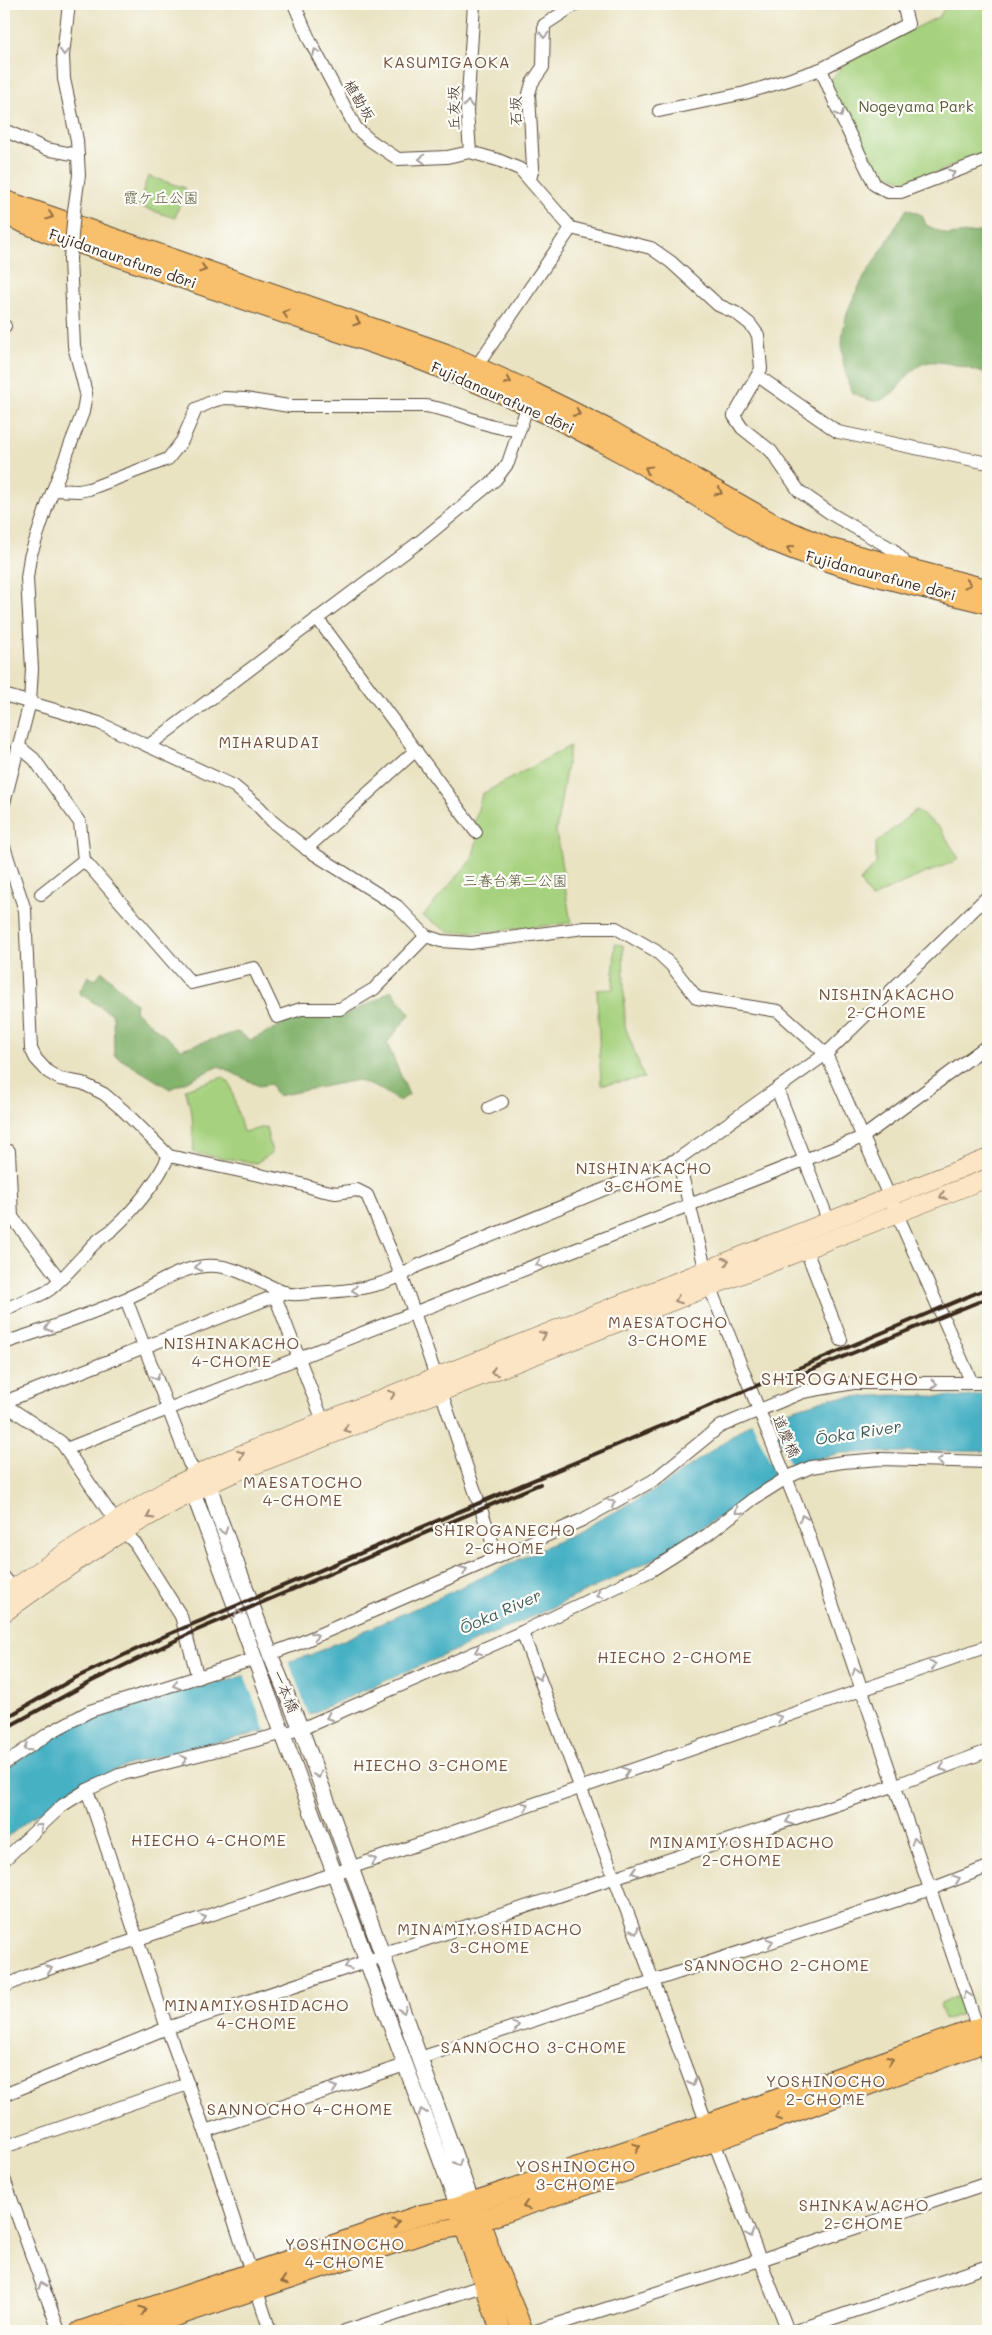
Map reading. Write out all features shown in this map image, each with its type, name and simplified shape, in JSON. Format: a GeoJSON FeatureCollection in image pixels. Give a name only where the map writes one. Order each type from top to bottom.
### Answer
{"type":"FeatureCollection","features":[{"type":"Feature","properties":{"kind":"highway"},"geometry":{"type":"LineString","coordinates":[[468,2214],[985,2039]]}},
{"type":"Feature","properties":{"kind":"highway"},"geometry":{"type":"LineString","coordinates":[[468,2214],[485,2285],[501,2331]]}},
{"type":"Feature","properties":{"kind":"highway"},"geometry":{"type":"LineString","coordinates":[[468,2214],[493,2259],[523,2331]]}},
{"type":"Feature","properties":{"kind":"main road","name":"Fujidanaurafune dōri"},"geometry":{"type":"LineString","coordinates":[[4,200],[445,353],[472,373]]}},
{"type":"Feature","properties":{"kind":"main road","name":"Fujidanaurafune dōri"},"geometry":{"type":"LineString","coordinates":[[4,215],[48,233],[406,355],[472,373],[612,431],[778,526],[829,548],[988,589]]}},
{"type":"Feature","properties":{"kind":"main road","name":"Fujidanaurafune dōri"},"geometry":{"type":"LineString","coordinates":[[530,398],[774,542],[833,564],[988,604]]}},
{"type":"Feature","properties":{"kind":"main road"},"geometry":{"type":"LineString","coordinates":[[199,1484],[229,1459],[323,1421],[438,1385],[710,1288],[806,1250],[988,1158]]}},
{"type":"Feature","properties":{"kind":"main road"},"geometry":{"type":"LineString","coordinates":[[4,1613],[11,1590],[69,1550],[120,1527],[171,1487],[199,1484],[438,1385],[706,1269],[829,1222],[893,1207],[988,1178]]}},
{"type":"Feature","properties":{"kind":"main road"},"geometry":{"type":"LineString","coordinates":[[80,2331],[429,2232],[468,2214]]}},
{"type":"Feature","properties":{"kind":"main road"},"geometry":{"type":"LineString","coordinates":[[132,2331],[253,2282]]}},
{"type":"Feature","properties":{"kind":"street"},"geometry":{"type":"LineString","coordinates":[[4,803],[30,702],[32,668],[27,578],[30,557],[83,412],[86,393],[74,346],[70,258],[79,175],[77,140],[64,79],[63,55],[69,4]]}},
{"type":"Feature","properties":{"kind":"street","name":"植勘坂"},"geometry":{"type":"LineString","coordinates":[[294,4],[310,41],[356,128],[371,141],[398,159],[447,157],[470,152]]}},
{"type":"Feature","properties":{"kind":"street","name":"丘友坂"},"geometry":{"type":"LineString","coordinates":[[470,152],[467,111],[474,4]]}},
{"type":"Feature","properties":{"kind":"street","name":"石坂"},"geometry":{"type":"LineString","coordinates":[[530,179],[533,168],[529,94],[532,83],[543,67],[544,25],[576,4]]}},
{"type":"Feature","properties":{"kind":"street"},"geometry":{"type":"LineString","coordinates":[[659,111],[745,93],[821,69],[908,24],[903,4]]}},
{"type":"Feature","properties":{"kind":"street"},"geometry":{"type":"LineString","coordinates":[[821,69],[875,185],[888,192],[901,192],[988,160]]}},
{"type":"Feature","properties":{"kind":"street"},"geometry":{"type":"LineString","coordinates":[[4,130],[46,149],[78,155]]}},
{"type":"Feature","properties":{"kind":"street"},"geometry":{"type":"LineString","coordinates":[[470,152],[520,169],[571,228],[651,248],[671,262],[718,305],[736,313],[750,324],[758,335],[761,348],[761,369],[734,416],[742,428],[771,451],[799,491],[833,515],[892,549],[903,560],[905,567]]}},
{"type":"Feature","properties":{"kind":"street"},"geometry":{"type":"LineString","coordinates":[[472,373],[571,228]]}},
{"type":"Feature","properties":{"kind":"street"},"geometry":{"type":"LineString","coordinates":[[758,376],[838,432],[988,463]]}},
{"type":"Feature","properties":{"kind":"street"},"geometry":{"type":"LineString","coordinates":[[53,490],[79,491],[168,458],[182,441],[196,409],[224,398],[289,406],[425,406],[444,408],[502,429],[519,430]]}},
{"type":"Feature","properties":{"kind":"street"},"geometry":{"type":"LineString","coordinates":[[148,746],[423,539],[496,479],[508,463],[530,398]]}},
{"type":"Feature","properties":{"kind":"street"},"geometry":{"type":"LineString","coordinates":[[317,618],[476,832]]}},
{"type":"Feature","properties":{"kind":"street"},"geometry":{"type":"LineString","coordinates":[[4,695],[99,723],[234,786],[306,849],[397,906],[426,936],[441,941],[471,943],[584,928],[616,928],[656,951],[671,964],[697,998],[778,1011],[826,1054],[972,1383]]}},
{"type":"Feature","properties":{"kind":"street"},"geometry":{"type":"LineString","coordinates":[[18,746],[34,759],[80,823],[84,860],[191,983],[254,968],[277,1018],[301,1009],[340,1009],[374,989],[426,936]]}},
{"type":"Feature","properties":{"kind":"street"},"geometry":{"type":"LineString","coordinates":[[306,849],[416,750]]}},
{"type":"Feature","properties":{"kind":"street"},"geometry":{"type":"LineString","coordinates":[[4,847],[25,910],[31,1049],[36,1059],[48,1072],[60,1079],[82,1083],[104,1094],[123,1110],[169,1156],[297,1183],[320,1190],[336,1193],[357,1190],[367,1195],[402,1277],[497,1556]]}},
{"type":"Feature","properties":{"kind":"street"},"geometry":{"type":"LineString","coordinates":[[41,894],[84,860]]}},
{"type":"Feature","properties":{"kind":"street"},"geometry":{"type":"LineString","coordinates":[[4,1403],[280,1294],[336,1292],[365,1288],[402,1277],[417,1266],[678,1159],[826,1054],[988,896]]}},
{"type":"Feature","properties":{"kind":"street"},"geometry":{"type":"LineString","coordinates":[[66,1449],[863,1137],[988,1045]]}},
{"type":"Feature","properties":{"kind":"street"},"geometry":{"type":"LineString","coordinates":[[777,1089],[829,1222]]}},
{"type":"Feature","properties":{"kind":"street"},"geometry":{"type":"LineString","coordinates":[[489,1108],[502,1102]]}},
{"type":"Feature","properties":{"kind":"street"},"geometry":{"type":"LineString","coordinates":[[9,1151],[12,1217],[60,1280]]}},
{"type":"Feature","properties":{"kind":"street"},"geometry":{"type":"LineString","coordinates":[[5,1306],[47,1292],[80,1261],[93,1245],[113,1229],[141,1201],[157,1180],[169,1156]]}},
{"type":"Feature","properties":{"kind":"street","name":"道慶橋"},"geometry":{"type":"LineString","coordinates":[[678,1159],[710,1288],[759,1413],[786,1474],[985,2039]]}},
{"type":"Feature","properties":{"kind":"street"},"geometry":{"type":"LineString","coordinates":[[806,1250],[841,1340]]}},
{"type":"Feature","properties":{"kind":"street"},"geometry":{"type":"LineString","coordinates":[[4,1343],[126,1298],[180,1271],[206,1266],[236,1271],[280,1294],[299,1358],[323,1421]]}},
{"type":"Feature","properties":{"kind":"street"},"geometry":{"type":"LineString","coordinates":[[126,1298],[189,1464],[199,1484]]}},
{"type":"Feature","properties":{"kind":"street"},"geometry":{"type":"LineString","coordinates":[[270,1654],[302,1642],[582,1520],[654,1480],[720,1426],[759,1413],[803,1392],[854,1383],[988,1383]]}},
{"type":"Feature","properties":{"kind":"street"},"geometry":{"type":"LineString","coordinates":[[4,1403],[61,1442],[120,1527],[135,1543],[181,1616],[198,1678]]}},
{"type":"Feature","properties":{"kind":"street"},"geometry":{"type":"LineString","coordinates":[[4,1860],[63,1805],[87,1790],[119,1776],[301,1729],[522,1632],[650,1571],[707,1535],[786,1474],[811,1467],[842,1462],[880,1459],[988,1462]]}},
{"type":"Feature","properties":{"kind":"street","name":"一本橋"},"geometry":{"type":"LineString","coordinates":[[199,1484],[218,1514],[270,1654],[301,1729],[420,2058],[468,2214]]}},
{"type":"Feature","properties":{"kind":"street","name":"一本橋"},"geometry":{"type":"LineString","coordinates":[[199,1484],[255,1659],[282,1735],[405,2065],[468,2214]]}},
{"type":"Feature","properties":{"kind":"street"},"geometry":{"type":"LineString","coordinates":[[522,1632],[710,2132],[788,2331]]}},
{"type":"Feature","properties":{"kind":"street"},"geometry":{"type":"LineString","coordinates":[[4,1987],[27,1976],[334,1874],[351,1866],[988,1646]]}},
{"type":"Feature","properties":{"kind":"street"},"geometry":{"type":"LineString","coordinates":[[4,1764],[51,1732],[90,1711],[255,1659]]}},
{"type":"Feature","properties":{"kind":"street"},"geometry":{"type":"LineString","coordinates":[[4,2095],[167,2028],[366,1960],[383,1956],[391,1951],[896,1785],[988,1751]]}},
{"type":"Feature","properties":{"kind":"street"},"geometry":{"type":"LineString","coordinates":[[87,1790],[167,2028],[205,2131],[270,2331]]}},
{"type":"Feature","properties":{"kind":"street"},"geometry":{"type":"LineString","coordinates":[[420,2058],[931,1889],[988,1867]]}},
{"type":"Feature","properties":{"kind":"street"},"geometry":{"type":"LineString","coordinates":[[205,2131],[405,2065]]}},
{"type":"Feature","properties":{"kind":"street"},"geometry":{"type":"LineString","coordinates":[[4,2147],[188,2084]]}},
{"type":"Feature","properties":{"kind":"street"},"geometry":{"type":"LineString","coordinates":[[4,2179],[58,2331]]}},
{"type":"Feature","properties":{"kind":"street"},"geometry":{"type":"LineString","coordinates":[[536,2331],[760,2260],[988,2183]]}},
{"type":"Feature","properties":{"kind":"street"},"geometry":{"type":"LineString","coordinates":[[795,2331],[988,2266]]}},
{"type":"Feature","properties":{"kind":"street"},"geometry":{"type":"LineString","coordinates":[[346,2331],[485,2285]]}},
{"type":"Feature","properties":{"kind":"green space","name":"Nogeyama Park"},"geometry":{"type":"Polygon","coordinates":[[[947,4],[988,4],[988,151],[923,178],[905,182],[882,171],[859,154],[829,82],[844,64],[940,16],[947,4]]]}},
{"type":"Feature","properties":{"kind":"green space","name":"霞ケ丘公園"},"geometry":{"type":"Polygon","coordinates":[[[148,176],[185,188],[175,218],[138,206],[148,176]]]}},
{"type":"Feature","properties":{"kind":"green space"},"geometry":{"type":"Polygon","coordinates":[[[907,209],[922,215],[926,225],[948,235],[988,231],[988,374],[947,363],[925,363],[911,372],[889,396],[882,400],[874,401],[852,393],[845,372],[842,353],[843,335],[846,318],[860,285],[907,209]]]}},
{"type":"Feature","properties":{"kind":"green space","name":"三春台第二公園"},"geometry":{"type":"Polygon","coordinates":[[[570,746],[556,831],[571,923],[495,931],[449,932],[423,916],[472,859],[480,829],[474,824],[482,794],[570,746]]]}},
{"type":"Feature","properties":{"kind":"green space"},"geometry":{"type":"Polygon","coordinates":[[[916,810],[940,828],[959,859],[871,899],[860,881],[876,864],[876,843],[916,810]]]}},
{"type":"Feature","properties":{"kind":"green space"},"geometry":{"type":"Polygon","coordinates":[[[615,944],[623,945],[625,1026],[644,1078],[601,1085],[597,990],[613,989],[615,944]]]}},
{"type":"Feature","properties":{"kind":"green space"},"geometry":{"type":"Polygon","coordinates":[[[102,971],[136,1004],[135,1011],[181,1049],[237,1032],[251,1040],[302,1015],[345,1015],[380,998],[391,990],[410,1014],[387,1043],[409,1095],[399,1101],[382,1090],[357,1080],[277,1096],[271,1084],[259,1086],[219,1066],[170,1089],[114,1055],[113,1015],[79,993],[88,976],[95,980],[102,971]]]}},
{"type":"Feature","properties":{"kind":"green space"},"geometry":{"type":"Polygon","coordinates":[[[223,1077],[230,1084],[243,1132],[266,1127],[272,1153],[256,1163],[194,1153],[192,1114],[185,1089],[223,1077]]]}},
{"type":"Feature","properties":{"kind":"green space"},"geometry":{"type":"Polygon","coordinates":[[[958,1996],[964,2013],[944,2020],[939,2005],[958,1996]]]}},
{"type":"Feature","properties":{"kind":"water","name":"Ōoka River"},"geometry":{"type":"Polygon","coordinates":[[[988,1394],[988,1451],[841,1453],[795,1464],[771,1477],[734,1507],[660,1556],[547,1610],[310,1714],[263,1732],[185,1749],[130,1764],[83,1785],[31,1818],[4,1840],[4,1770],[42,1742],[86,1719],[154,1698],[230,1680],[310,1655],[436,1599],[571,1535],[659,1488],[752,1422],[830,1398],[894,1395],[963,1397],[988,1394]]]}},
{"type":"Feature","properties":{"kind":"pier"},"geometry":{"type":"Polygon","coordinates":[[[768,1414],[792,1467],[776,1475],[751,1420],[768,1414]]]}},
{"type":"Feature","properties":{"kind":"pier"},"geometry":{"type":"Polygon","coordinates":[[[288,1659],[309,1716],[266,1732],[244,1674],[288,1659]]]}},
{"type":"Feature","properties":{"kind":"railway"},"geometry":{"type":"LineString","coordinates":[[4,1719],[75,1678],[167,1635],[988,1288]]}},
{"type":"Feature","properties":{"kind":"railway"},"geometry":{"type":"LineString","coordinates":[[801,1374],[988,1298]]}},
{"type":"Feature","properties":{"kind":"railway"},"geometry":{"type":"LineString","coordinates":[[4,1729],[92,1681],[195,1631],[540,1484]]}},
{"type":"Feature","properties":{"kind":"district","name":"KASUMIGAOKA"},"geometry":{"type":"Point","coordinates":[447,61]}},
{"type":"Feature","properties":{"kind":"district","name":"MIHARUDAI"},"geometry":{"type":"Point","coordinates":[269,741]}},
{"type":"Feature","properties":{"kind":"district","name":"NISHINAKACHO 2-CHOME"},"geometry":{"type":"Point","coordinates":[887,1002]}},
{"type":"Feature","properties":{"kind":"district","name":"NISHINAKACHO 3-CHOME"},"geometry":{"type":"Point","coordinates":[644,1176]}},
{"type":"Feature","properties":{"kind":"district","name":"MAESATOCHO 3-CHOME"},"geometry":{"type":"Point","coordinates":[668,1330]}},
{"type":"Feature","properties":{"kind":"district","name":"NISHINAKACHO 4-CHOME"},"geometry":{"type":"Point","coordinates":[232,1351]}},
{"type":"Feature","properties":{"kind":"district","name":"SHIROGANECHO"},"geometry":{"type":"Point","coordinates":[840,1378]}},
{"type":"Feature","properties":{"kind":"district","name":"MAESATOCHO 4-CHOME"},"geometry":{"type":"Point","coordinates":[303,1490]}},
{"type":"Feature","properties":{"kind":"district","name":"SHIROGANECHO 2-CHOME"},"geometry":{"type":"Point","coordinates":[505,1538]}},
{"type":"Feature","properties":{"kind":"district","name":"HIECHO 2-CHOME"},"geometry":{"type":"Point","coordinates":[675,1656]}},
{"type":"Feature","properties":{"kind":"district","name":"HIECHO 3-CHOME"},"geometry":{"type":"Point","coordinates":[431,1764]}},
{"type":"Feature","properties":{"kind":"district","name":"HIECHO 4-CHOME"},"geometry":{"type":"Point","coordinates":[209,1839]}},
{"type":"Feature","properties":{"kind":"district","name":"MINAMIYOSHIDACHO 2-CHOME"},"geometry":{"type":"Point","coordinates":[742,1850]}},
{"type":"Feature","properties":{"kind":"district","name":"MINAMIYOSHIDACHO 3-CHOME"},"geometry":{"type":"Point","coordinates":[490,1937]}},
{"type":"Feature","properties":{"kind":"district","name":"SANNOCHO 2-CHOME"},"geometry":{"type":"Point","coordinates":[777,1964]}},
{"type":"Feature","properties":{"kind":"district","name":"MINAMIYOSHIDACHO 4-CHOME"},"geometry":{"type":"Point","coordinates":[257,2013]}},
{"type":"Feature","properties":{"kind":"district","name":"SANNOCHO 3-CHOME"},"geometry":{"type":"Point","coordinates":[534,2046]}},
{"type":"Feature","properties":{"kind":"district","name":"YOSHINOCHO 2-CHOME"},"geometry":{"type":"Point","coordinates":[826,2089]}},
{"type":"Feature","properties":{"kind":"district","name":"SANNOCHO 4-CHOME"},"geometry":{"type":"Point","coordinates":[300,2108]}},
{"type":"Feature","properties":{"kind":"district","name":"YOSHINOCHO 3-CHOME"},"geometry":{"type":"Point","coordinates":[576,2174]}},
{"type":"Feature","properties":{"kind":"district","name":"SHINKAWACHO 2-CHOME"},"geometry":{"type":"Point","coordinates":[864,2213]}},
{"type":"Feature","properties":{"kind":"district","name":"YOSHINOCHO 4-CHOME"},"geometry":{"type":"Point","coordinates":[345,2252]}}]}
